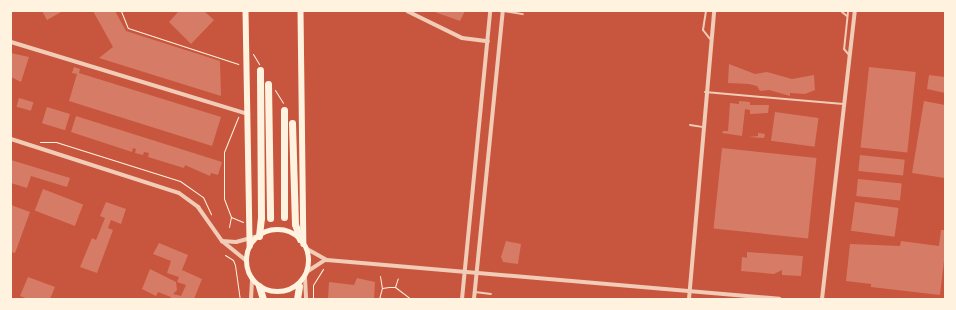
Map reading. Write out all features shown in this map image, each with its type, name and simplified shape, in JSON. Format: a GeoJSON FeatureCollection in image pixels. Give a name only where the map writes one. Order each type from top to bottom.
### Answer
{"type":"FeatureCollection","features":[{"type":"Feature","properties":{"kind":"highway"},"geometry":{"type":"LineString","coordinates":[[259,236],[261,222],[260,70]]}},
{"type":"Feature","properties":{"kind":"highway"},"geometry":{"type":"LineString","coordinates":[[268,84],[270,218]]}},
{"type":"Feature","properties":{"kind":"highway"},"geometry":{"type":"LineString","coordinates":[[284,110],[284,217]]}},
{"type":"Feature","properties":{"kind":"highway"},"geometry":{"type":"LineString","coordinates":[[292,123],[294,221],[304,244]]}},
{"type":"Feature","properties":{"kind":"highway"},"geometry":{"type":"LineString","coordinates":[[259,286],[263,299]]}},
{"type":"Feature","properties":{"kind":"highway"},"geometry":{"type":"LineString","coordinates":[[297,299],[299,286]]}},
{"type":"Feature","properties":{"kind":"main road"},"geometry":{"type":"LineString","coordinates":[[246,11],[250,238],[247,261],[252,278],[259,286],[265,290],[279,293],[299,286],[308,271],[310,258],[304,244],[300,11]]}},
{"type":"Feature","properties":{"kind":"main road"},"geometry":{"type":"LineString","coordinates":[[250,246],[259,236],[279,230],[304,244]]}},
{"type":"Feature","properties":{"kind":"street"},"geometry":{"type":"LineString","coordinates":[[407,11],[459,37],[488,41]]}},
{"type":"Feature","properties":{"kind":"street"},"geometry":{"type":"LineString","coordinates":[[462,299],[490,11]]}},
{"type":"Feature","properties":{"kind":"street"},"geometry":{"type":"LineString","coordinates":[[474,299],[503,11]]}},
{"type":"Feature","properties":{"kind":"street"},"geometry":{"type":"LineString","coordinates":[[688,299],[705,92],[714,11]]}},
{"type":"Feature","properties":{"kind":"street"},"geometry":{"type":"LineString","coordinates":[[822,299],[855,11]]}},
{"type":"Feature","properties":{"kind":"street"},"geometry":{"type":"LineString","coordinates":[[11,42],[248,114]]}},
{"type":"Feature","properties":{"kind":"street"},"geometry":{"type":"LineString","coordinates":[[11,139],[179,193],[198,207],[222,241],[247,261]]}},
{"type":"Feature","properties":{"kind":"street"},"geometry":{"type":"LineString","coordinates":[[222,241],[236,242],[259,236]]}},
{"type":"Feature","properties":{"kind":"street"},"geometry":{"type":"LineString","coordinates":[[304,244],[325,260],[779,299]]}},
{"type":"Feature","properties":{"kind":"street"},"geometry":{"type":"LineString","coordinates":[[308,271],[325,260]]}},
{"type":"Feature","properties":{"kind":"street"},"geometry":{"type":"LineString","coordinates":[[251,299],[252,278]]}},
{"type":"Feature","properties":{"kind":"street"},"geometry":{"type":"LineString","coordinates":[[305,278],[306,299]]}},
{"type":"Feature","properties":{"kind":"lane"},"geometry":{"type":"LineString","coordinates":[[503,11],[523,14]]}},
{"type":"Feature","properties":{"kind":"lane"},"geometry":{"type":"LineString","coordinates":[[703,11],[705,17]]}},
{"type":"Feature","properties":{"kind":"lane"},"geometry":{"type":"LineString","coordinates":[[706,11],[703,30],[710,39]]}},
{"type":"Feature","properties":{"kind":"lane"},"geometry":{"type":"LineString","coordinates":[[842,12],[848,16]]}},
{"type":"Feature","properties":{"kind":"lane"},"geometry":{"type":"LineString","coordinates":[[848,12],[844,49],[850,56]]}},
{"type":"Feature","properties":{"kind":"lane"},"geometry":{"type":"LineString","coordinates":[[705,92],[844,104]]}},
{"type":"Feature","properties":{"kind":"lane"},"geometry":{"type":"LineString","coordinates":[[690,125],[702,127]]}},
{"type":"Feature","properties":{"kind":"lane"},"geometry":{"type":"LineString","coordinates":[[474,292],[490,294]]}},
{"type":"Feature","properties":{"kind":"path"},"geometry":{"type":"LineString","coordinates":[[121,11],[128,28],[238,64]]}},
{"type":"Feature","properties":{"kind":"path"},"geometry":{"type":"LineString","coordinates":[[229,227],[231,217],[224,199],[224,152],[239,116]]}},
{"type":"Feature","properties":{"kind":"path"},"geometry":{"type":"LineString","coordinates":[[231,217],[244,222]]}},
{"type":"Feature","properties":{"kind":"path"},"geometry":{"type":"LineString","coordinates":[[225,255],[233,260],[235,265],[240,299]]}},
{"type":"Feature","properties":{"kind":"path"},"geometry":{"type":"LineString","coordinates":[[313,299],[313,285],[324,266]]}},
{"type":"Feature","properties":{"kind":"path"},"geometry":{"type":"LineString","coordinates":[[379,299],[382,288],[380,276]]}},
{"type":"Feature","properties":{"kind":"path"},"geometry":{"type":"LineString","coordinates":[[395,287],[398,278]]}},
{"type":"Feature","properties":{"kind":"path"},"geometry":{"type":"LineString","coordinates":[[382,288],[395,287],[411,299]]}},
{"type":"Feature","properties":{"kind":"building"},"geometry":{"type":"Polygon","coordinates":[[[42,11],[63,11],[47,20],[42,11]]]}},
{"type":"Feature","properties":{"kind":"building"},"geometry":{"type":"Polygon","coordinates":[[[93,11],[115,11],[126,31],[220,61],[221,96],[99,58],[113,47],[93,11]]]}},
{"type":"Feature","properties":{"kind":"building"},"geometry":{"type":"Polygon","coordinates":[[[179,11],[204,11],[214,20],[191,44],[169,22],[179,11]]]}},
{"type":"Feature","properties":{"kind":"building"},"geometry":{"type":"Polygon","coordinates":[[[432,11],[465,11],[460,21],[432,11]]]}},
{"type":"Feature","properties":{"kind":"building"},"geometry":{"type":"Polygon","coordinates":[[[11,53],[29,57],[21,82],[11,77],[11,53]]]}},
{"type":"Feature","properties":{"kind":"building"},"geometry":{"type":"Polygon","coordinates":[[[729,64],[755,74],[767,72],[792,79],[814,75],[815,90],[805,94],[790,93],[790,96],[769,90],[760,91],[757,86],[749,84],[728,83],[729,64]]]}},
{"type":"Feature","properties":{"kind":"building"},"geometry":{"type":"Polygon","coordinates":[[[74,67],[80,69],[79,73],[221,117],[212,146],[69,101],[77,74],[72,73],[74,67]]]}},
{"type":"Feature","properties":{"kind":"building"},"geometry":{"type":"Polygon","coordinates":[[[869,67],[916,72],[907,152],[861,148],[869,67]]]}},
{"type":"Feature","properties":{"kind":"building"},"geometry":{"type":"Polygon","coordinates":[[[929,75],[945,77],[945,93],[927,89],[929,75]]]}},
{"type":"Feature","properties":{"kind":"building"},"geometry":{"type":"Polygon","coordinates":[[[19,98],[33,102],[31,111],[17,107],[19,98]]]}},
{"type":"Feature","properties":{"kind":"building"},"geometry":{"type":"Polygon","coordinates":[[[739,101],[750,102],[750,105],[769,105],[768,113],[750,114],[750,110],[745,109],[742,136],[722,133],[723,131],[728,131],[730,103],[739,104],[739,101]]]}},
{"type":"Feature","properties":{"kind":"building"},"geometry":{"type":"Polygon","coordinates":[[[924,101],[945,105],[945,178],[912,173],[924,101]]]}},
{"type":"Feature","properties":{"kind":"building"},"geometry":{"type":"Polygon","coordinates":[[[47,107],[70,114],[65,130],[42,123],[47,107]]]}},
{"type":"Feature","properties":{"kind":"building"},"geometry":{"type":"Polygon","coordinates":[[[775,112],[819,118],[815,147],[771,141],[775,112]]]}},
{"type":"Feature","properties":{"kind":"building"},"geometry":{"type":"Polygon","coordinates":[[[76,116],[222,162],[218,175],[211,173],[210,176],[185,165],[184,168],[148,157],[149,153],[144,152],[143,155],[135,153],[136,149],[133,148],[132,152],[71,132],[76,116]]]}},
{"type":"Feature","properties":{"kind":"building"},"geometry":{"type":"Polygon","coordinates":[[[758,133],[765,134],[764,138],[748,137],[758,136],[758,133]]]}},
{"type":"Feature","properties":{"kind":"building"},"geometry":{"type":"Polygon","coordinates":[[[722,148],[816,158],[808,238],[714,229],[722,148]]]}},
{"type":"Feature","properties":{"kind":"building"},"geometry":{"type":"Polygon","coordinates":[[[860,155],[905,160],[903,176],[858,171],[860,155]]]}},
{"type":"Feature","properties":{"kind":"building"},"geometry":{"type":"Polygon","coordinates":[[[11,160],[70,178],[67,187],[31,176],[27,188],[11,183],[11,160]]]}},
{"type":"Feature","properties":{"kind":"building"},"geometry":{"type":"Polygon","coordinates":[[[858,179],[902,184],[900,201],[856,196],[858,179]]]}},
{"type":"Feature","properties":{"kind":"building"},"geometry":{"type":"Polygon","coordinates":[[[43,189],[83,204],[75,226],[35,210],[43,189]]]}},
{"type":"Feature","properties":{"kind":"building"},"geometry":{"type":"Polygon","coordinates":[[[106,202],[126,209],[121,224],[111,220],[108,228],[113,230],[97,273],[80,267],[92,238],[96,240],[105,218],[100,216],[106,202]]]}},
{"type":"Feature","properties":{"kind":"building"},"geometry":{"type":"Polygon","coordinates":[[[855,202],[899,208],[895,237],[851,231],[855,202]]]}},
{"type":"Feature","properties":{"kind":"building"},"geometry":{"type":"Polygon","coordinates":[[[11,205],[30,212],[15,253],[11,252],[11,205]]]}},
{"type":"Feature","properties":{"kind":"building"},"geometry":{"type":"Polygon","coordinates":[[[941,230],[945,230],[945,252],[940,295],[871,287],[871,284],[846,281],[850,244],[900,246],[901,241],[939,246],[941,230]]]}},
{"type":"Feature","properties":{"kind":"building"},"geometry":{"type":"Polygon","coordinates":[[[506,241],[521,244],[518,264],[503,262],[501,257],[506,241]]]}},
{"type":"Feature","properties":{"kind":"building"},"geometry":{"type":"Polygon","coordinates":[[[159,243],[188,255],[182,270],[202,279],[194,299],[170,299],[171,297],[158,292],[156,296],[142,289],[150,269],[176,282],[177,290],[173,294],[181,296],[186,285],[177,282],[179,277],[167,273],[171,261],[153,254],[159,243]]]}},
{"type":"Feature","properties":{"kind":"building"},"geometry":{"type":"Polygon","coordinates":[[[747,252],[803,256],[801,276],[782,275],[782,270],[774,274],[741,271],[742,257],[747,258],[747,252]]]}},
{"type":"Feature","properties":{"kind":"building"},"geometry":{"type":"Polygon","coordinates":[[[28,277],[55,287],[50,299],[28,299],[20,296],[28,277]]]}},
{"type":"Feature","properties":{"kind":"building"},"geometry":{"type":"Polygon","coordinates":[[[357,278],[375,282],[374,299],[328,299],[329,282],[354,285],[357,278]]]}}]}
